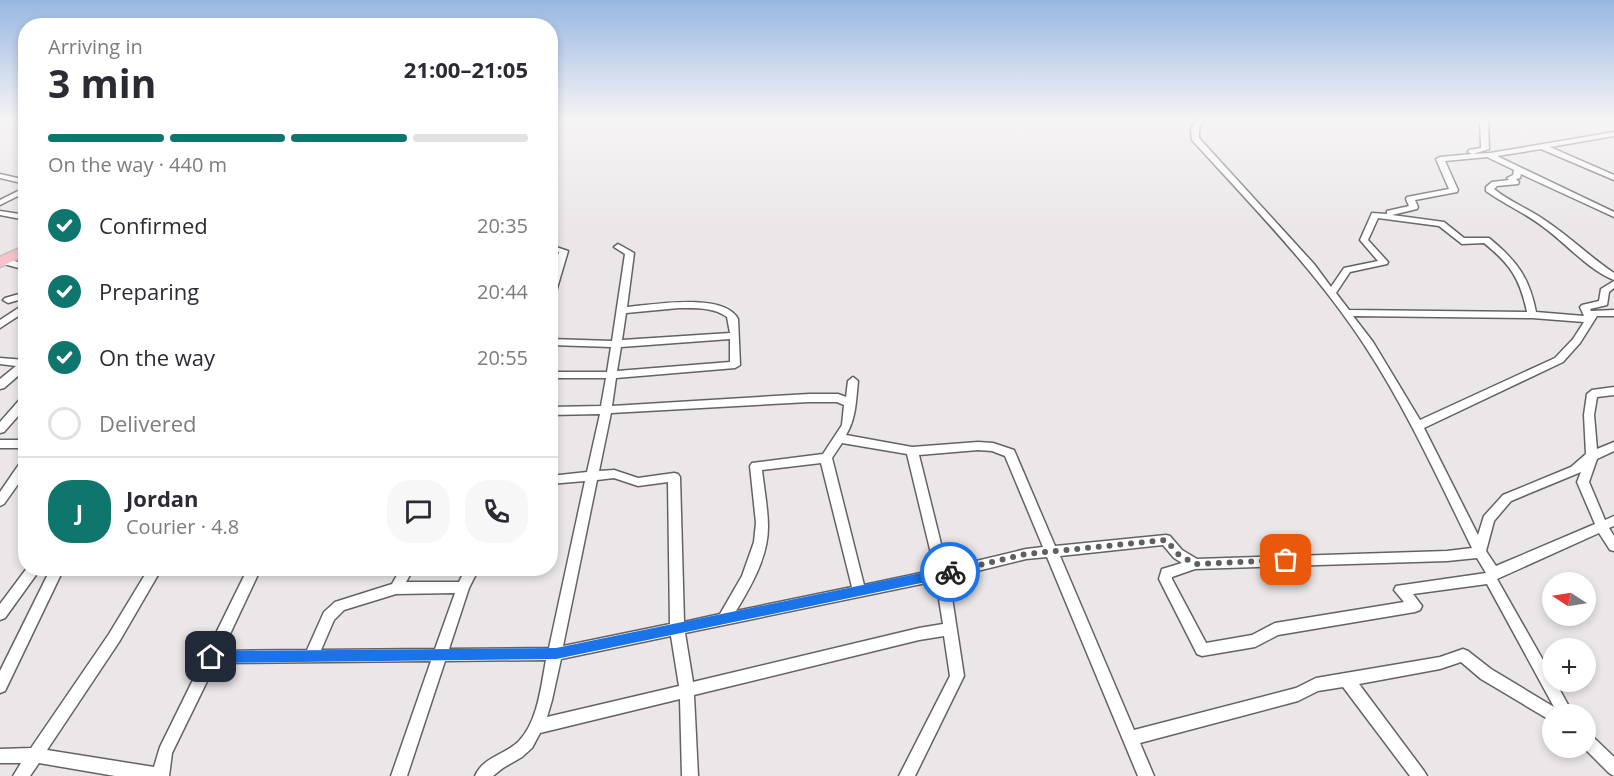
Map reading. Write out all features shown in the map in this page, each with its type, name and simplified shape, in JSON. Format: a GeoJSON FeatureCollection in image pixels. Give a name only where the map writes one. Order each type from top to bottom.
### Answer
{"type":"FeatureCollection","features":[{"type":"Feature","properties":{"kind":"main road"},"geometry":{"type":"LineString","coordinates":[[1,261],[18,249]]}},
{"type":"Feature","properties":{"kind":"main road"},"geometry":{"type":"LineString","coordinates":[[1,261],[18,253]]}},
{"type":"Feature","properties":{"kind":"street"},"geometry":{"type":"LineString","coordinates":[[1211,156],[1332,292],[1369,344],[1418,426],[1492,576],[1561,704]]}},
{"type":"Feature","properties":{"kind":"street"},"geometry":{"type":"LineString","coordinates":[[1440,159],[1453,156]]}},
{"type":"Feature","properties":{"kind":"street"},"geometry":{"type":"LineString","coordinates":[[1440,159],[1473,156]]}},
{"type":"Feature","properties":{"kind":"street"},"geometry":{"type":"LineString","coordinates":[[1491,156],[1614,214]]}},
{"type":"Feature","properties":{"kind":"street"},"geometry":{"type":"LineString","coordinates":[[1564,156],[1614,178]]}},
{"type":"Feature","properties":{"kind":"street"},"geometry":{"type":"LineString","coordinates":[[1375,215],[1414,207],[1410,199],[1454,190],[1440,159]]}},
{"type":"Feature","properties":{"kind":"street"},"geometry":{"type":"LineString","coordinates":[[1523,171],[1516,172],[1517,176],[1511,178],[1515,182],[1495,184],[1490,189],[1502,199],[1544,223],[1590,261],[1614,277]]}},
{"type":"Feature","properties":{"kind":"street"},"geometry":{"type":"LineString","coordinates":[[0,176],[18,180]]}},
{"type":"Feature","properties":{"kind":"street"},"geometry":{"type":"LineString","coordinates":[[0,203],[18,193]]}},
{"type":"Feature","properties":{"kind":"street"},"geometry":{"type":"LineString","coordinates":[[0,213],[18,216]]}},
{"type":"Feature","properties":{"kind":"street"},"geometry":{"type":"LineString","coordinates":[[1332,292],[1347,270],[1384,262],[1364,240],[1375,215]]}},
{"type":"Feature","properties":{"kind":"street"},"geometry":{"type":"LineString","coordinates":[[1375,215],[1441,224],[1462,240],[1486,240],[1517,269],[1526,284],[1532,315]]}},
{"type":"Feature","properties":{"kind":"street"},"geometry":{"type":"LineString","coordinates":[[483,776],[493,763],[522,748],[536,727],[556,654],[606,410],[630,252],[618,247]]}},
{"type":"Feature","properties":{"kind":"street"},"geometry":{"type":"LineString","coordinates":[[558,248],[564,251],[558,263]]}},
{"type":"Feature","properties":{"kind":"street"},"geometry":{"type":"LineString","coordinates":[[1,261],[18,265]]}},
{"type":"Feature","properties":{"kind":"street"},"geometry":{"type":"LineString","coordinates":[[1590,319],[1585,307],[1604,303],[1604,291],[1614,284]]}},
{"type":"Feature","properties":{"kind":"street"},"geometry":{"type":"LineString","coordinates":[[8,300],[18,297]]}},
{"type":"Feature","properties":{"kind":"street"},"geometry":{"type":"LineString","coordinates":[[558,375],[610,375],[735,365],[733,336],[735,327],[732,315],[723,308],[701,305],[621,310]]}},
{"type":"Feature","properties":{"kind":"street"},"geometry":{"type":"LineString","coordinates":[[0,325],[18,312]]}},
{"type":"Feature","properties":{"kind":"street"},"geometry":{"type":"LineString","coordinates":[[1346,313],[1532,315],[1590,319]]}},
{"type":"Feature","properties":{"kind":"street"},"geometry":{"type":"LineString","coordinates":[[1418,426],[1559,360],[1576,345],[1594,313],[1614,313]]}},
{"type":"Feature","properties":{"kind":"street"},"geometry":{"type":"LineString","coordinates":[[558,342],[615,344],[733,336]]}},
{"type":"Feature","properties":{"kind":"street"},"geometry":{"type":"LineString","coordinates":[[0,361],[18,363]]}},
{"type":"Feature","properties":{"kind":"street"},"geometry":{"type":"LineString","coordinates":[[0,386],[18,370]]}},
{"type":"Feature","properties":{"kind":"street"},"geometry":{"type":"LineString","coordinates":[[853,381],[847,425],[826,458],[860,591]]}},
{"type":"Feature","properties":{"kind":"street"},"geometry":{"type":"LineString","coordinates":[[1614,391],[1592,394],[1589,415],[1592,456],[1583,482],[1602,527],[1614,546]]}},
{"type":"Feature","properties":{"kind":"street"},"geometry":{"type":"LineString","coordinates":[[558,411],[809,398],[838,398],[850,403]]}},
{"type":"Feature","properties":{"kind":"street"},"geometry":{"type":"LineString","coordinates":[[0,429],[18,409]]}},
{"type":"Feature","properties":{"kind":"street"},"geometry":{"type":"LineString","coordinates":[[838,438],[912,451],[978,446],[993,447],[1010,453],[1146,776]]}},
{"type":"Feature","properties":{"kind":"street"},"geometry":{"type":"LineString","coordinates":[[0,444],[18,444]]}},
{"type":"Feature","properties":{"kind":"street"},"geometry":{"type":"LineString","coordinates":[[1480,552],[1488,519],[1507,498],[1575,470],[1592,456],[1614,446]]}},
{"type":"Feature","properties":{"kind":"street"},"geometry":{"type":"LineString","coordinates":[[907,776],[957,676],[949,629],[950,616],[944,596],[942,574],[912,451]]}},
{"type":"Feature","properties":{"kind":"street"},"geometry":{"type":"LineString","coordinates":[[724,619],[744,588],[757,557],[762,530],[756,466],[826,458]]}},
{"type":"Feature","properties":{"kind":"street"},"geometry":{"type":"LineString","coordinates":[[1,498],[18,474]]}},
{"type":"Feature","properties":{"kind":"street"},"geometry":{"type":"LineString","coordinates":[[558,479],[614,474],[638,482],[674,477],[677,629],[687,689],[690,776]]}},
{"type":"Feature","properties":{"kind":"street"},"geometry":{"type":"LineString","coordinates":[[1480,552],[1195,564],[1167,573],[1166,579],[1202,650],[1255,641],[1275,629],[1415,606],[1401,590],[1492,576],[1614,521]]}},
{"type":"Feature","properties":{"kind":"street"},"geometry":{"type":"LineString","coordinates":[[211,657],[442,653],[556,654],[942,574],[1026,554],[1166,540],[1178,554],[1195,564]]}},
{"type":"Feature","properties":{"kind":"street"},"geometry":{"type":"LineString","coordinates":[[0,614],[29,576]]}},
{"type":"Feature","properties":{"kind":"street"},"geometry":{"type":"LineString","coordinates":[[0,686],[54,576]]}},
{"type":"Feature","properties":{"kind":"street"},"geometry":{"type":"LineString","coordinates":[[21,776],[114,638],[151,576]]}},
{"type":"Feature","properties":{"kind":"street"},"geometry":{"type":"LineString","coordinates":[[0,756],[34,755],[154,775],[251,576]]}},
{"type":"Feature","properties":{"kind":"street"},"geometry":{"type":"LineString","coordinates":[[396,588],[403,576]]}},
{"type":"Feature","properties":{"kind":"street"},"geometry":{"type":"LineString","coordinates":[[399,776],[463,587],[469,576]]}},
{"type":"Feature","properties":{"kind":"street"},"geometry":{"type":"LineString","coordinates":[[312,655],[329,616],[339,606],[396,588],[463,587]]}},
{"type":"Feature","properties":{"kind":"street"},"geometry":{"type":"LineString","coordinates":[[536,727],[919,633],[949,629]]}},
{"type":"Feature","properties":{"kind":"street"},"geometry":{"type":"LineString","coordinates":[[1131,738],[1298,694],[1316,685],[1440,663],[1463,655],[1486,674],[1542,707]]}},
{"type":"Feature","properties":{"kind":"street"},"geometry":{"type":"LineString","coordinates":[[1347,680],[1419,776]]}},
{"type":"Feature","properties":{"kind":"street"},"geometry":{"type":"LineString","coordinates":[[1596,750],[1614,768]]}},
{"type":"Feature","properties":{"kind":"way so far"},"geometry":{"type":"LineString","coordinates":[[950,572],[1026,554],[1166,540],[1178,554],[1195,564],[1286,560]]}},
{"type":"Feature","properties":{"kind":"route"},"geometry":{"type":"LineString","coordinates":[[211,657],[442,653],[556,654],[950,572]]}}]}
